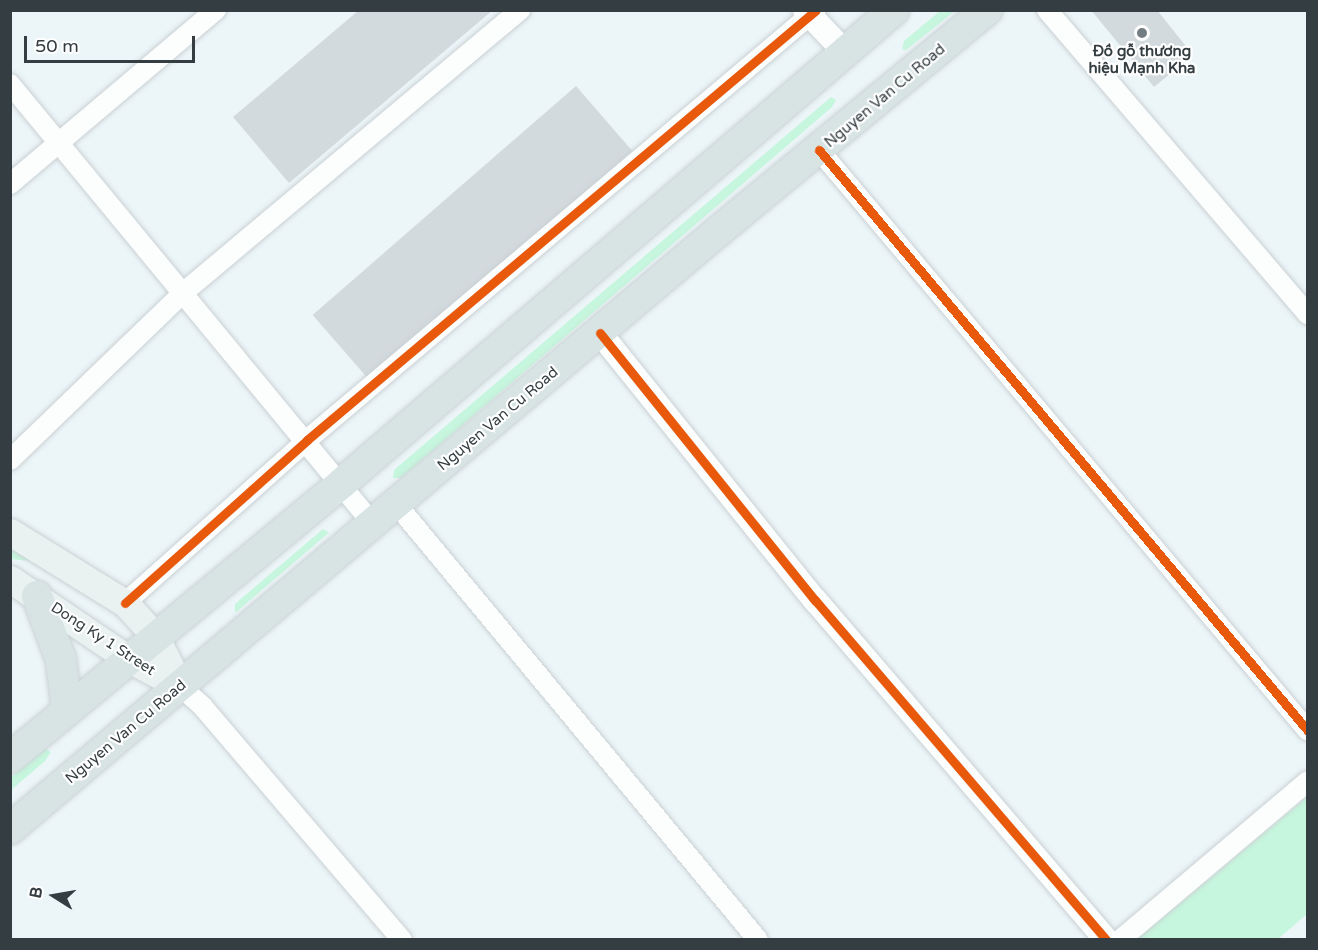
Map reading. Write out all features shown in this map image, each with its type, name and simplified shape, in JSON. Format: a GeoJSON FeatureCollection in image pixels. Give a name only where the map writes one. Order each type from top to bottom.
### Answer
{"type":"FeatureCollection","features":[{"type":"Feature","properties":{"kind":"main road"},"geometry":{"type":"LineString","coordinates":[[10,758],[127,658],[342,483],[894,10]]}},
{"type":"Feature","properties":{"kind":"main road","name":"Nguyen Van Cu Road"},"geometry":{"type":"LineString","coordinates":[[10,829],[987,10]]}},
{"type":"Feature","properties":{"kind":"main road","name":"Dong Ky 1 Street"},"geometry":{"type":"LineString","coordinates":[[10,532],[125,603],[155,636],[180,686]]}},
{"type":"Feature","properties":{"kind":"main road","name":"Dong Ky 1 Street"},"geometry":{"type":"LineString","coordinates":[[10,579],[127,658],[180,686]]}},
{"type":"Feature","properties":{"kind":"main road"},"geometry":{"type":"LineString","coordinates":[[37,596],[61,660],[67,711]]}},
{"type":"Feature","properties":{"kind":"street"},"geometry":{"type":"LineString","coordinates":[[10,184],[58,141],[216,10]]}},
{"type":"Feature","properties":{"kind":"street"},"geometry":{"type":"LineString","coordinates":[[10,460],[184,292],[520,10]]}},
{"type":"Feature","properties":{"kind":"street"},"geometry":{"type":"LineString","coordinates":[[1047,10],[1308,315]]}},
{"type":"Feature","properties":{"kind":"street"},"geometry":{"type":"LineString","coordinates":[[125,603],[307,440],[810,12],[846,53]]}},
{"type":"Feature","properties":{"kind":"street"},"geometry":{"type":"LineString","coordinates":[[10,84],[307,440],[373,524]]}},
{"type":"Feature","properties":{"kind":"street"},"geometry":{"type":"LineString","coordinates":[[819,150],[1308,731]]}},
{"type":"Feature","properties":{"kind":"street"},"geometry":{"type":"LineString","coordinates":[[600,333],[815,600],[1106,939]]}},
{"type":"Feature","properties":{"kind":"street"},"geometry":{"type":"LineString","coordinates":[[396,505],[758,939]]}},
{"type":"Feature","properties":{"kind":"street"},"geometry":{"type":"LineString","coordinates":[[180,686],[203,707],[402,939]]}},
{"type":"Feature","properties":{"kind":"street"},"geometry":{"type":"LineString","coordinates":[[1120,939],[1308,781]]}},
{"type":"Feature","properties":{"kind":"green space"},"geometry":{"type":"Polygon","coordinates":[[[940,11],[955,11],[906,50],[902,49],[904,41],[940,11]]]}},
{"type":"Feature","properties":{"kind":"green space"},"geometry":{"type":"Polygon","coordinates":[[[831,97],[836,100],[832,107],[401,478],[393,478],[394,470],[831,97]]]}},
{"type":"Feature","properties":{"kind":"green space"},"geometry":{"type":"Polygon","coordinates":[[[323,529],[329,533],[235,613],[235,604],[323,529]]]}},
{"type":"Feature","properties":{"kind":"green space"},"geometry":{"type":"Polygon","coordinates":[[[11,546],[29,557],[29,561],[11,559],[11,546]]]}},
{"type":"Feature","properties":{"kind":"green space"},"geometry":{"type":"Polygon","coordinates":[[[46,749],[51,752],[45,761],[11,790],[11,777],[46,749]]]}},
{"type":"Feature","properties":{"kind":"green space"},"geometry":{"type":"Polygon","coordinates":[[[1307,797],[1307,914],[1278,939],[1136,940],[1307,797]]]}},
{"type":"Feature","properties":{"kind":"building"},"geometry":{"type":"Polygon","coordinates":[[[359,10],[493,10],[289,183],[233,117],[359,10]]]}},
{"type":"Feature","properties":{"kind":"building","name":"Đồ gỗ thương hiệu Mạnh Kha"},"geometry":{"type":"Polygon","coordinates":[[[1091,10],[1157,10],[1193,55],[1154,87],[1091,10]]]}},
{"type":"Feature","properties":{"kind":"building"},"geometry":{"type":"Polygon","coordinates":[[[576,86],[632,151],[369,380],[313,315],[576,86]]]}},
{"type":"Feature","properties":{"kind":"cycle path"},"geometry":{"type":"LineString","coordinates":[[125,603],[307,440],[816,10]]}},
{"type":"Feature","properties":{"kind":"cycle path"},"geometry":{"type":"LineString","coordinates":[[819,150],[1308,731]]}},
{"type":"Feature","properties":{"kind":"cycle path"},"geometry":{"type":"LineString","coordinates":[[600,333],[815,600],[1106,940]]}},
{"type":"Feature","properties":{"kind":"place","name":"Đồ gỗ thương hiệu Mạnh Kha"},"geometry":{"type":"Point","coordinates":[1142,33]}}]}
